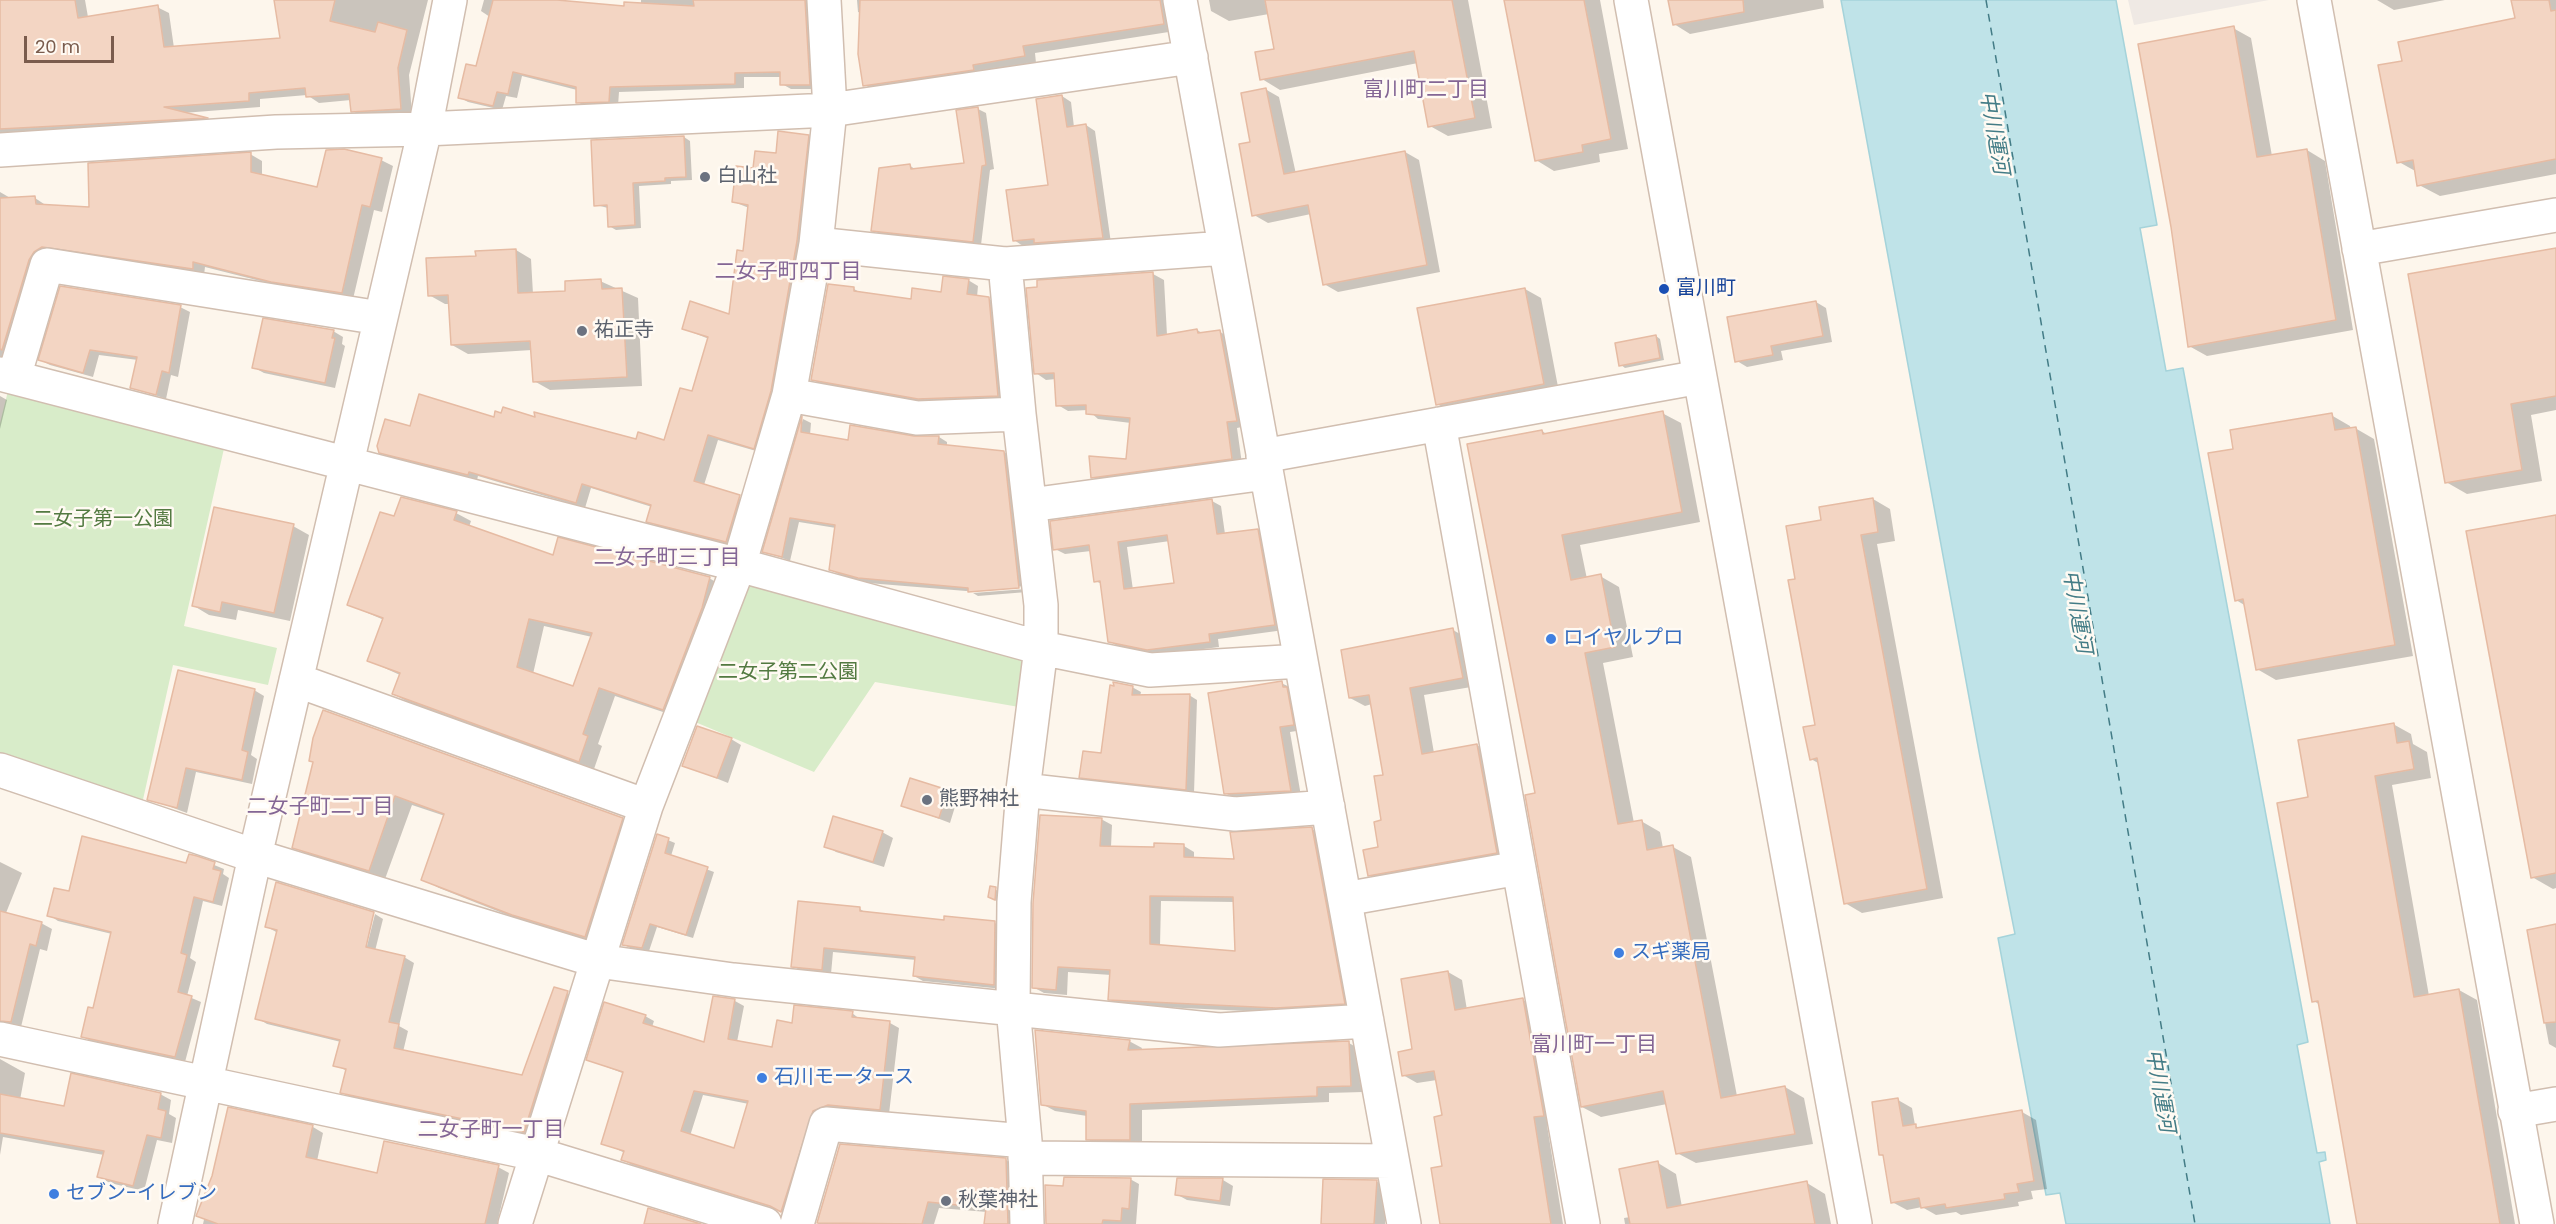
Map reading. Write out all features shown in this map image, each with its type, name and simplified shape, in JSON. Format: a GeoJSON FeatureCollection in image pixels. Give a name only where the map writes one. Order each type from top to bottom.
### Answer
{"type":"FeatureCollection","features":[{"type":"Feature","properties":{"kind":"street"},"geometry":{"type":"LineString","coordinates":[[175,1224],[255,856],[425,129],[450,0]]}},
{"type":"Feature","properties":{"kind":"street"},"geometry":{"type":"LineString","coordinates":[[515,1224],[646,806],[739,565],[789,395],[816,244],[830,110],[824,0]]}},
{"type":"Feature","properties":{"kind":"street"},"geometry":{"type":"LineString","coordinates":[[1180,0],[1404,1224]]}},
{"type":"Feature","properties":{"kind":"street"},"geometry":{"type":"LineString","coordinates":[[1631,0],[1855,1224]]}},
{"type":"Feature","properties":{"kind":"street"},"geometry":{"type":"LineString","coordinates":[[2314,0],[2537,1224]]}},
{"type":"Feature","properties":{"kind":"street"},"geometry":{"type":"LineString","coordinates":[[0,150],[276,132],[425,129],[830,110],[1191,57]]}},
{"type":"Feature","properties":{"kind":"street"},"geometry":{"type":"LineString","coordinates":[[2359,249],[2556,215]]}},
{"type":"Feature","properties":{"kind":"street"},"geometry":{"type":"LineString","coordinates":[[816,244],[1005,264],[1225,248]]}},
{"type":"Feature","properties":{"kind":"street"},"geometry":{"type":"LineString","coordinates":[[1005,264],[1019,414],[1041,605],[1041,648],[1023,790],[1014,902],[1013,1007],[1025,1150],[1027,1224]]}},
{"type":"Feature","properties":{"kind":"street"},"geometry":{"type":"LineString","coordinates":[[380,318],[47,265],[7,375],[739,565],[1041,648],[1150,670],[1301,662]]}},
{"type":"Feature","properties":{"kind":"street"},"geometry":{"type":"LineString","coordinates":[[1030,505],[1265,464],[1439,424],[1700,377]]}},
{"type":"Feature","properties":{"kind":"street"},"geometry":{"type":"LineString","coordinates":[[789,395],[917,418],[1019,414]]}},
{"type":"Feature","properties":{"kind":"street"},"geometry":{"type":"LineString","coordinates":[[1439,424],[1583,1224]]}},
{"type":"Feature","properties":{"kind":"street"},"geometry":{"type":"LineString","coordinates":[[296,680],[646,806]]}},
{"type":"Feature","properties":{"kind":"street"},"geometry":{"type":"LineString","coordinates":[[0,770],[255,856],[598,961],[733,980],[1219,1030],[1367,1021]]}},
{"type":"Feature","properties":{"kind":"street"},"geometry":{"type":"LineString","coordinates":[[1023,790],[1235,814],[1328,807]]}},
{"type":"Feature","properties":{"kind":"street"},"geometry":{"type":"LineString","coordinates":[[1345,899],[1519,868]]}},
{"type":"Feature","properties":{"kind":"street"},"geometry":{"type":"LineString","coordinates":[[0,1039],[536,1155],[765,1224]]}},
{"type":"Feature","properties":{"kind":"street"},"geometry":{"type":"LineString","coordinates":[[2515,1111],[2556,1104]]}},
{"type":"Feature","properties":{"kind":"street"},"geometry":{"type":"LineString","coordinates":[[797,1224],[826,1124],[1025,1150],[1392,1161]]}},
{"type":"Feature","properties":{"kind":"shaded area"},"geometry":{"type":"Polygon","coordinates":[[[2128,0],[2269,0],[2134,25],[2128,0]]]}},
{"type":"Feature","properties":{"kind":"green space","name":"二女子第一公園"},"geometry":{"type":"Polygon","coordinates":[[[9,387],[225,444],[184,626],[277,648],[268,685],[173,665],[142,804],[0,758],[0,423],[9,387]]]}},
{"type":"Feature","properties":{"kind":"green space","name":"二女子第二公園"},"geometry":{"type":"Polygon","coordinates":[[[750,581],[1019,655],[1027,667],[1019,707],[875,682],[814,772],[688,719],[750,581]]]}},
{"type":"Feature","properties":{"kind":"water","name":"中川運河"},"geometry":{"type":"Polygon","coordinates":[[[1841,0],[2116,0],[2157,225],[2140,228],[2166,371],[2183,368],[2308,1042],[2297,1045],[2317,1153],[2325,1152],[2326,1160],[2319,1162],[2330,1224],[2066,1224],[2060,1193],[2046,1195],[1998,938],[2015,934],[1980,757],[1841,0]]]}},
{"type":"Feature","properties":{"kind":"building"},"geometry":{"type":"Polygon","coordinates":[[[0,0],[75,0],[78,18],[158,5],[164,47],[280,38],[274,0],[335,0],[330,21],[375,32],[378,22],[407,30],[398,68],[401,109],[351,112],[349,94],[306,97],[305,88],[249,93],[249,101],[164,107],[208,118],[0,129],[0,0]]]}},
{"type":"Feature","properties":{"kind":"building"},"geometry":{"type":"Polygon","coordinates":[[[493,0],[557,0],[624,6],[624,2],[694,6],[693,0],[805,0],[810,85],[780,85],[780,72],[735,73],[735,84],[610,87],[609,102],[576,103],[576,87],[513,72],[508,94],[497,92],[493,106],[458,98],[466,64],[476,66],[493,0]]]}},
{"type":"Feature","properties":{"kind":"building"},"geometry":{"type":"Polygon","coordinates":[[[860,0],[1160,0],[1164,24],[1023,46],[1025,56],[973,65],[974,70],[863,86],[858,54],[860,0]]]}},
{"type":"Feature","properties":{"kind":"building"},"geometry":{"type":"Polygon","coordinates":[[[1265,0],[1452,0],[1475,118],[1428,127],[1414,51],[1260,80],[1255,52],[1274,49],[1265,0]]]}},
{"type":"Feature","properties":{"kind":"building"},"geometry":{"type":"Polygon","coordinates":[[[1504,0],[1584,0],[1611,139],[1582,145],[1583,152],[1535,161],[1504,0]]]}},
{"type":"Feature","properties":{"kind":"building"},"geometry":{"type":"Polygon","coordinates":[[[1668,0],[1743,0],[1744,12],[1673,25],[1668,0]]]}},
{"type":"Feature","properties":{"kind":"building"},"geometry":{"type":"Polygon","coordinates":[[[2511,0],[2549,0],[2551,11],[2556,10],[2556,159],[2417,186],[2413,160],[2397,163],[2378,65],[2402,61],[2398,42],[2515,18],[2511,0]]]}},
{"type":"Feature","properties":{"kind":"building"},"geometry":{"type":"Polygon","coordinates":[[[2234,26],[2257,157],[2307,149],[2336,320],[2188,347],[2171,227],[2138,44],[2234,26]]]}},
{"type":"Feature","properties":{"kind":"building"},"geometry":{"type":"Polygon","coordinates":[[[1266,88],[1284,174],[1405,151],[1427,265],[1323,285],[1308,205],[1252,216],[1239,144],[1250,142],[1241,93],[1266,88]]]}},
{"type":"Feature","properties":{"kind":"building"},"geometry":{"type":"Polygon","coordinates":[[[1062,95],[1067,127],[1086,124],[1103,238],[1034,243],[1034,239],[1013,241],[1006,190],[1048,185],[1036,99],[1062,95]]]}},
{"type":"Feature","properties":{"kind":"building"},"geometry":{"type":"Polygon","coordinates":[[[978,107],[986,165],[982,166],[973,242],[871,231],[879,168],[910,164],[911,169],[964,163],[956,110],[978,107]]]}},
{"type":"Feature","properties":{"kind":"building"},"geometry":{"type":"Polygon","coordinates":[[[778,131],[809,135],[797,241],[771,391],[754,449],[708,435],[694,481],[740,495],[726,542],[646,522],[651,505],[582,484],[576,503],[469,472],[468,475],[379,453],[377,446],[385,419],[410,426],[419,394],[494,417],[495,411],[501,413],[503,407],[535,417],[534,412],[636,439],[638,432],[664,440],[680,388],[692,391],[708,337],[682,329],[690,301],[729,314],[737,250],[743,251],[748,205],[732,202],[736,166],[753,168],[755,151],[776,153],[778,131]]]}},
{"type":"Feature","properties":{"kind":"building"},"geometry":{"type":"Polygon","coordinates":[[[684,136],[686,177],[633,183],[635,225],[608,227],[607,205],[594,206],[591,140],[684,136]]]}},
{"type":"Feature","properties":{"kind":"building"},"geometry":{"type":"Polygon","coordinates":[[[344,149],[382,158],[370,207],[362,205],[342,293],[271,282],[193,262],[193,269],[42,247],[34,252],[29,260],[2,350],[0,349],[0,198],[35,196],[36,204],[89,207],[88,163],[251,152],[251,172],[317,187],[326,150],[344,149]]]}},
{"type":"Feature","properties":{"kind":"building"},"geometry":{"type":"Polygon","coordinates":[[[2556,248],[2556,396],[2511,404],[2522,470],[2445,483],[2408,274],[2556,248]]]}},
{"type":"Feature","properties":{"kind":"building"},"geometry":{"type":"Polygon","coordinates":[[[516,249],[518,293],[565,291],[565,281],[601,279],[602,289],[622,288],[627,377],[533,382],[530,341],[451,345],[448,295],[428,296],[426,258],[476,256],[475,251],[516,249]]]}},
{"type":"Feature","properties":{"kind":"building"},"geometry":{"type":"Polygon","coordinates":[[[1153,272],[1157,336],[1197,329],[1198,333],[1220,330],[1237,421],[1227,422],[1232,459],[1091,478],[1089,456],[1126,459],[1130,418],[1086,414],[1086,405],[1056,406],[1054,373],[1034,374],[1026,288],[1037,287],[1037,280],[1153,272]]]}},
{"type":"Feature","properties":{"kind":"building"},"geometry":{"type":"Polygon","coordinates":[[[943,276],[969,279],[967,294],[989,297],[998,396],[918,399],[811,380],[828,284],[854,287],[854,291],[911,299],[912,288],[941,292],[943,276]]]}},
{"type":"Feature","properties":{"kind":"building"},"geometry":{"type":"Polygon","coordinates":[[[60,286],[181,305],[169,373],[162,371],[156,395],[130,388],[137,357],[90,350],[83,373],[38,360],[60,286]]]}},
{"type":"Feature","properties":{"kind":"building"},"geometry":{"type":"Polygon","coordinates":[[[1525,288],[1544,384],[1436,405],[1417,308],[1525,288]]]}},
{"type":"Feature","properties":{"kind":"building"},"geometry":{"type":"Polygon","coordinates":[[[1816,301],[1823,336],[1771,346],[1773,355],[1735,362],[1727,317],[1816,301]]]}},
{"type":"Feature","properties":{"kind":"building"},"geometry":{"type":"Polygon","coordinates":[[[263,318],[334,330],[332,338],[335,338],[325,383],[252,368],[263,318]]]}},
{"type":"Feature","properties":{"kind":"building"},"geometry":{"type":"Polygon","coordinates":[[[1656,335],[1660,358],[1619,366],[1615,343],[1656,335]]]}},
{"type":"Feature","properties":{"kind":"building"},"geometry":{"type":"Polygon","coordinates":[[[1663,411],[1682,512],[1562,535],[1571,580],[1601,574],[1615,647],[1585,653],[1618,824],[1642,820],[1647,850],[1673,845],[1721,1098],[1785,1086],[1795,1134],[1676,1154],[1663,1091],[1581,1107],[1525,795],[1535,793],[1467,444],[1542,430],[1543,434],[1663,411]]]}},
{"type":"Feature","properties":{"kind":"building"},"geometry":{"type":"Polygon","coordinates":[[[2332,413],[2335,430],[2356,427],[2395,645],[2256,670],[2243,599],[2235,601],[2208,453],[2233,449],[2230,430],[2332,413]]]}},
{"type":"Feature","properties":{"kind":"building"},"geometry":{"type":"Polygon","coordinates":[[[802,416],[801,432],[848,440],[850,425],[914,436],[939,436],[938,444],[1004,451],[1019,588],[968,592],[968,588],[858,578],[829,570],[835,525],[790,518],[782,557],[762,552],[802,416]]]}},
{"type":"Feature","properties":{"kind":"building"},"geometry":{"type":"Polygon","coordinates":[[[401,497],[457,511],[454,520],[553,555],[558,537],[710,577],[702,608],[663,710],[599,688],[583,734],[588,736],[579,762],[392,694],[400,673],[367,661],[383,618],[347,605],[380,512],[394,516],[401,497]],[[529,619],[517,667],[573,686],[592,633],[529,619]]]}},
{"type":"Feature","properties":{"kind":"building"},"geometry":{"type":"Polygon","coordinates":[[[1873,498],[1878,532],[1861,535],[1927,889],[1844,904],[1817,758],[1810,760],[1803,727],[1815,725],[1788,580],[1795,579],[1786,526],[1821,520],[1819,507],[1873,498]]]}},
{"type":"Feature","properties":{"kind":"building"},"geometry":{"type":"Polygon","coordinates":[[[1212,499],[1217,534],[1258,529],[1275,625],[1209,634],[1210,642],[1147,650],[1108,642],[1100,581],[1094,582],[1089,545],[1053,550],[1050,521],[1212,499]],[[1167,535],[1118,542],[1124,589],[1174,583],[1167,535]]]}},
{"type":"Feature","properties":{"kind":"building"},"geometry":{"type":"Polygon","coordinates":[[[214,507],[294,524],[274,613],[222,602],[220,612],[192,606],[214,507]]]}},
{"type":"Feature","properties":{"kind":"building"},"geometry":{"type":"Polygon","coordinates":[[[2556,515],[2556,873],[2531,878],[2466,531],[2556,515]]]}},
{"type":"Feature","properties":{"kind":"building"},"geometry":{"type":"Polygon","coordinates":[[[1453,628],[1463,678],[1410,688],[1422,754],[1477,744],[1497,853],[1368,876],[1363,850],[1378,847],[1374,822],[1381,820],[1374,776],[1383,775],[1369,695],[1349,698],[1341,650],[1453,628]]]}},
{"type":"Feature","properties":{"kind":"building"},"geometry":{"type":"Polygon","coordinates":[[[178,670],[255,689],[242,750],[248,752],[242,780],[186,768],[177,808],[147,800],[178,670]]]}},
{"type":"Feature","properties":{"kind":"building"},"geometry":{"type":"Polygon","coordinates":[[[1282,681],[1283,687],[1287,687],[1294,725],[1280,727],[1291,791],[1224,794],[1208,693],[1282,681]]]}},
{"type":"Feature","properties":{"kind":"building"},"geometry":{"type":"Polygon","coordinates":[[[1113,682],[1133,686],[1132,695],[1190,694],[1186,790],[1079,778],[1083,751],[1101,753],[1110,685],[1114,686],[1113,682]]]}},
{"type":"Feature","properties":{"kind":"building"},"geometry":{"type":"Polygon","coordinates":[[[323,710],[623,818],[585,937],[512,915],[421,880],[444,814],[395,796],[369,871],[292,848],[313,762],[309,761],[313,738],[323,710]]]}},
{"type":"Feature","properties":{"kind":"building"},"geometry":{"type":"Polygon","coordinates":[[[2394,723],[2397,743],[2409,741],[2414,769],[2375,776],[2414,997],[2459,989],[2500,1224],[2357,1224],[2318,1001],[2312,1002],[2277,803],[2308,797],[2298,740],[2394,723]]]}},
{"type":"Feature","properties":{"kind":"building"},"geometry":{"type":"Polygon","coordinates":[[[697,726],[732,738],[717,778],[682,766],[697,726]]]}},
{"type":"Feature","properties":{"kind":"building"},"geometry":{"type":"Polygon","coordinates":[[[910,778],[948,790],[939,818],[901,806],[910,778]]]}},
{"type":"Feature","properties":{"kind":"building"},"geometry":{"type":"Polygon","coordinates":[[[1040,815],[1102,818],[1100,846],[1154,847],[1154,843],[1184,844],[1184,857],[1234,859],[1230,832],[1312,827],[1345,1004],[1276,1008],[1108,1000],[1110,970],[1058,967],[1056,990],[1032,988],[1033,903],[1040,815]],[[1150,896],[1150,944],[1235,951],[1233,897],[1150,896]]]}},
{"type":"Feature","properties":{"kind":"building"},"geometry":{"type":"Polygon","coordinates":[[[833,816],[883,831],[873,862],[824,847],[833,816]]]}},
{"type":"Feature","properties":{"kind":"building"},"geometry":{"type":"Polygon","coordinates":[[[657,834],[669,838],[665,853],[708,867],[686,935],[650,924],[642,948],[622,945],[657,834]]]}},
{"type":"Feature","properties":{"kind":"building"},"geometry":{"type":"Polygon","coordinates":[[[82,836],[186,863],[189,854],[197,856],[215,862],[213,869],[221,871],[213,902],[194,897],[181,953],[187,955],[178,992],[192,996],[175,1057],[81,1037],[88,1007],[93,1008],[111,932],[47,916],[54,888],[69,891],[82,836]]]}},
{"type":"Feature","properties":{"kind":"building"},"geometry":{"type":"Polygon","coordinates":[[[276,882],[374,912],[366,947],[405,956],[389,1022],[399,1024],[394,1048],[522,1075],[554,987],[568,991],[524,1132],[340,1093],[346,1069],[333,1066],[340,1040],[255,1019],[277,930],[265,927],[276,882]]]}},
{"type":"Feature","properties":{"kind":"building"},"geometry":{"type":"Polygon","coordinates":[[[990,886],[996,887],[995,900],[988,897],[990,886]]]}},
{"type":"Feature","properties":{"kind":"building"},"geometry":{"type":"Polygon","coordinates":[[[798,901],[860,907],[860,911],[944,920],[944,916],[995,921],[994,985],[913,976],[915,957],[824,948],[822,970],[791,967],[798,901]]]}},
{"type":"Feature","properties":{"kind":"building"},"geometry":{"type":"Polygon","coordinates":[[[0,911],[42,922],[36,946],[30,944],[11,1022],[0,1021],[0,911]]]}},
{"type":"Feature","properties":{"kind":"building"},"geometry":{"type":"Polygon","coordinates":[[[2556,924],[2556,1022],[2544,1023],[2527,930],[2556,924]]]}},
{"type":"Feature","properties":{"kind":"building"},"geometry":{"type":"Polygon","coordinates":[[[1448,971],[1455,1010],[1523,998],[1544,1116],[1534,1117],[1551,1224],[1440,1224],[1431,1168],[1442,1166],[1434,1117],[1442,1115],[1434,1071],[1402,1076],[1398,1052],[1412,1049],[1401,979],[1448,971]]]}},
{"type":"Feature","properties":{"kind":"building"},"geometry":{"type":"Polygon","coordinates":[[[713,996],[735,999],[728,1039],[772,1047],[777,1020],[792,1023],[794,1005],[853,1011],[852,1017],[890,1021],[880,1110],[828,1105],[813,1111],[781,1212],[770,1206],[621,1160],[624,1151],[601,1144],[623,1072],[586,1060],[604,1002],[646,1015],[643,1023],[704,1042],[713,996]],[[694,1091],[681,1131],[734,1148],[748,1101],[694,1091]]]}},
{"type":"Feature","properties":{"kind":"building"},"geometry":{"type":"Polygon","coordinates":[[[1035,1030],[1130,1040],[1128,1050],[1349,1041],[1351,1086],[1317,1087],[1317,1096],[1130,1104],[1130,1140],[1086,1140],[1086,1111],[1041,1105],[1035,1030]]]}},
{"type":"Feature","properties":{"kind":"building"},"geometry":{"type":"Polygon","coordinates":[[[71,1073],[161,1093],[158,1109],[166,1111],[161,1138],[147,1135],[133,1186],[97,1177],[104,1151],[0,1133],[0,1094],[64,1106],[71,1073]]]}},
{"type":"Feature","properties":{"kind":"building"},"geometry":{"type":"Polygon","coordinates":[[[1898,1098],[1903,1126],[1916,1124],[1916,1128],[2022,1110],[2034,1181],[2017,1184],[2019,1192],[2004,1194],[2005,1199],[1946,1208],[1945,1204],[1921,1208],[1919,1198],[1891,1203],[1883,1155],[1879,1155],[1872,1102],[1898,1098]]]}},
{"type":"Feature","properties":{"kind":"building"},"geometry":{"type":"Polygon","coordinates":[[[228,1107],[313,1125],[306,1157],[377,1173],[384,1141],[499,1165],[485,1224],[218,1224],[196,1216],[212,1176],[228,1107]]]}},
{"type":"Feature","properties":{"kind":"building"},"geometry":{"type":"Polygon","coordinates":[[[840,1144],[1006,1158],[1008,1224],[984,1224],[986,1208],[928,1202],[922,1224],[817,1223],[840,1144]]]}},
{"type":"Feature","properties":{"kind":"building"},"geometry":{"type":"Polygon","coordinates":[[[1658,1161],[1667,1208],[1807,1181],[1815,1224],[1630,1224],[1619,1169],[1658,1161]]]}},
{"type":"Feature","properties":{"kind":"building"},"geometry":{"type":"Polygon","coordinates":[[[1064,1177],[1131,1178],[1129,1209],[1122,1208],[1121,1221],[1103,1220],[1102,1224],[1046,1224],[1045,1185],[1063,1186],[1064,1177]]]}},
{"type":"Feature","properties":{"kind":"building"},"geometry":{"type":"Polygon","coordinates":[[[1177,1178],[1223,1178],[1220,1201],[1175,1195],[1177,1178]]]}},
{"type":"Feature","properties":{"kind":"building"},"geometry":{"type":"Polygon","coordinates":[[[1323,1179],[1377,1180],[1374,1224],[1321,1224],[1323,1179]]]}},
{"type":"Feature","properties":{"kind":"building"},"geometry":{"type":"Polygon","coordinates":[[[648,1208],[701,1224],[644,1224],[648,1208]]]}},
{"type":"Feature","properties":{"kind":"ferry route"},"geometry":{"type":"LineString","coordinates":[[1986,0],[2195,1224]]}},
{"type":"Feature","properties":{"kind":"place","name":"白山社"},"geometry":{"type":"Point","coordinates":[705,177]}},
{"type":"Feature","properties":{"kind":"place","name":"富川町"},"geometry":{"type":"Point","coordinates":[1664,289]}},
{"type":"Feature","properties":{"kind":"place","name":"祐正寺"},"geometry":{"type":"Point","coordinates":[582,331]}},
{"type":"Feature","properties":{"kind":"place","name":"ロイヤルプロ"},"geometry":{"type":"Point","coordinates":[1551,639]}},
{"type":"Feature","properties":{"kind":"place","name":"熊野神社"},"geometry":{"type":"Point","coordinates":[927,800]}},
{"type":"Feature","properties":{"kind":"place","name":"スギ薬局"},"geometry":{"type":"Point","coordinates":[1619,953]}},
{"type":"Feature","properties":{"kind":"place","name":"石川モータース"},"geometry":{"type":"Point","coordinates":[762,1078]}},
{"type":"Feature","properties":{"kind":"place","name":"セブン-イレブン"},"geometry":{"type":"Point","coordinates":[54,1194]}},
{"type":"Feature","properties":{"kind":"place","name":"秋葉神社"},"geometry":{"type":"Point","coordinates":[946,1201]}},
{"type":"Feature","properties":{"kind":"district","name":"富川町二丁目"},"geometry":{"type":"Point","coordinates":[1426,91]}},
{"type":"Feature","properties":{"kind":"district","name":"二女子町四丁目"},"geometry":{"type":"Point","coordinates":[788,273]}},
{"type":"Feature","properties":{"kind":"district","name":"二女子町三丁目"},"geometry":{"type":"Point","coordinates":[667,559]}},
{"type":"Feature","properties":{"kind":"district","name":"二女子町二丁目"},"geometry":{"type":"Point","coordinates":[320,808]}},
{"type":"Feature","properties":{"kind":"district","name":"富川町一丁目"},"geometry":{"type":"Point","coordinates":[1594,1046]}},
{"type":"Feature","properties":{"kind":"district","name":"二女子町一丁目"},"geometry":{"type":"Point","coordinates":[491,1131]}}]}
